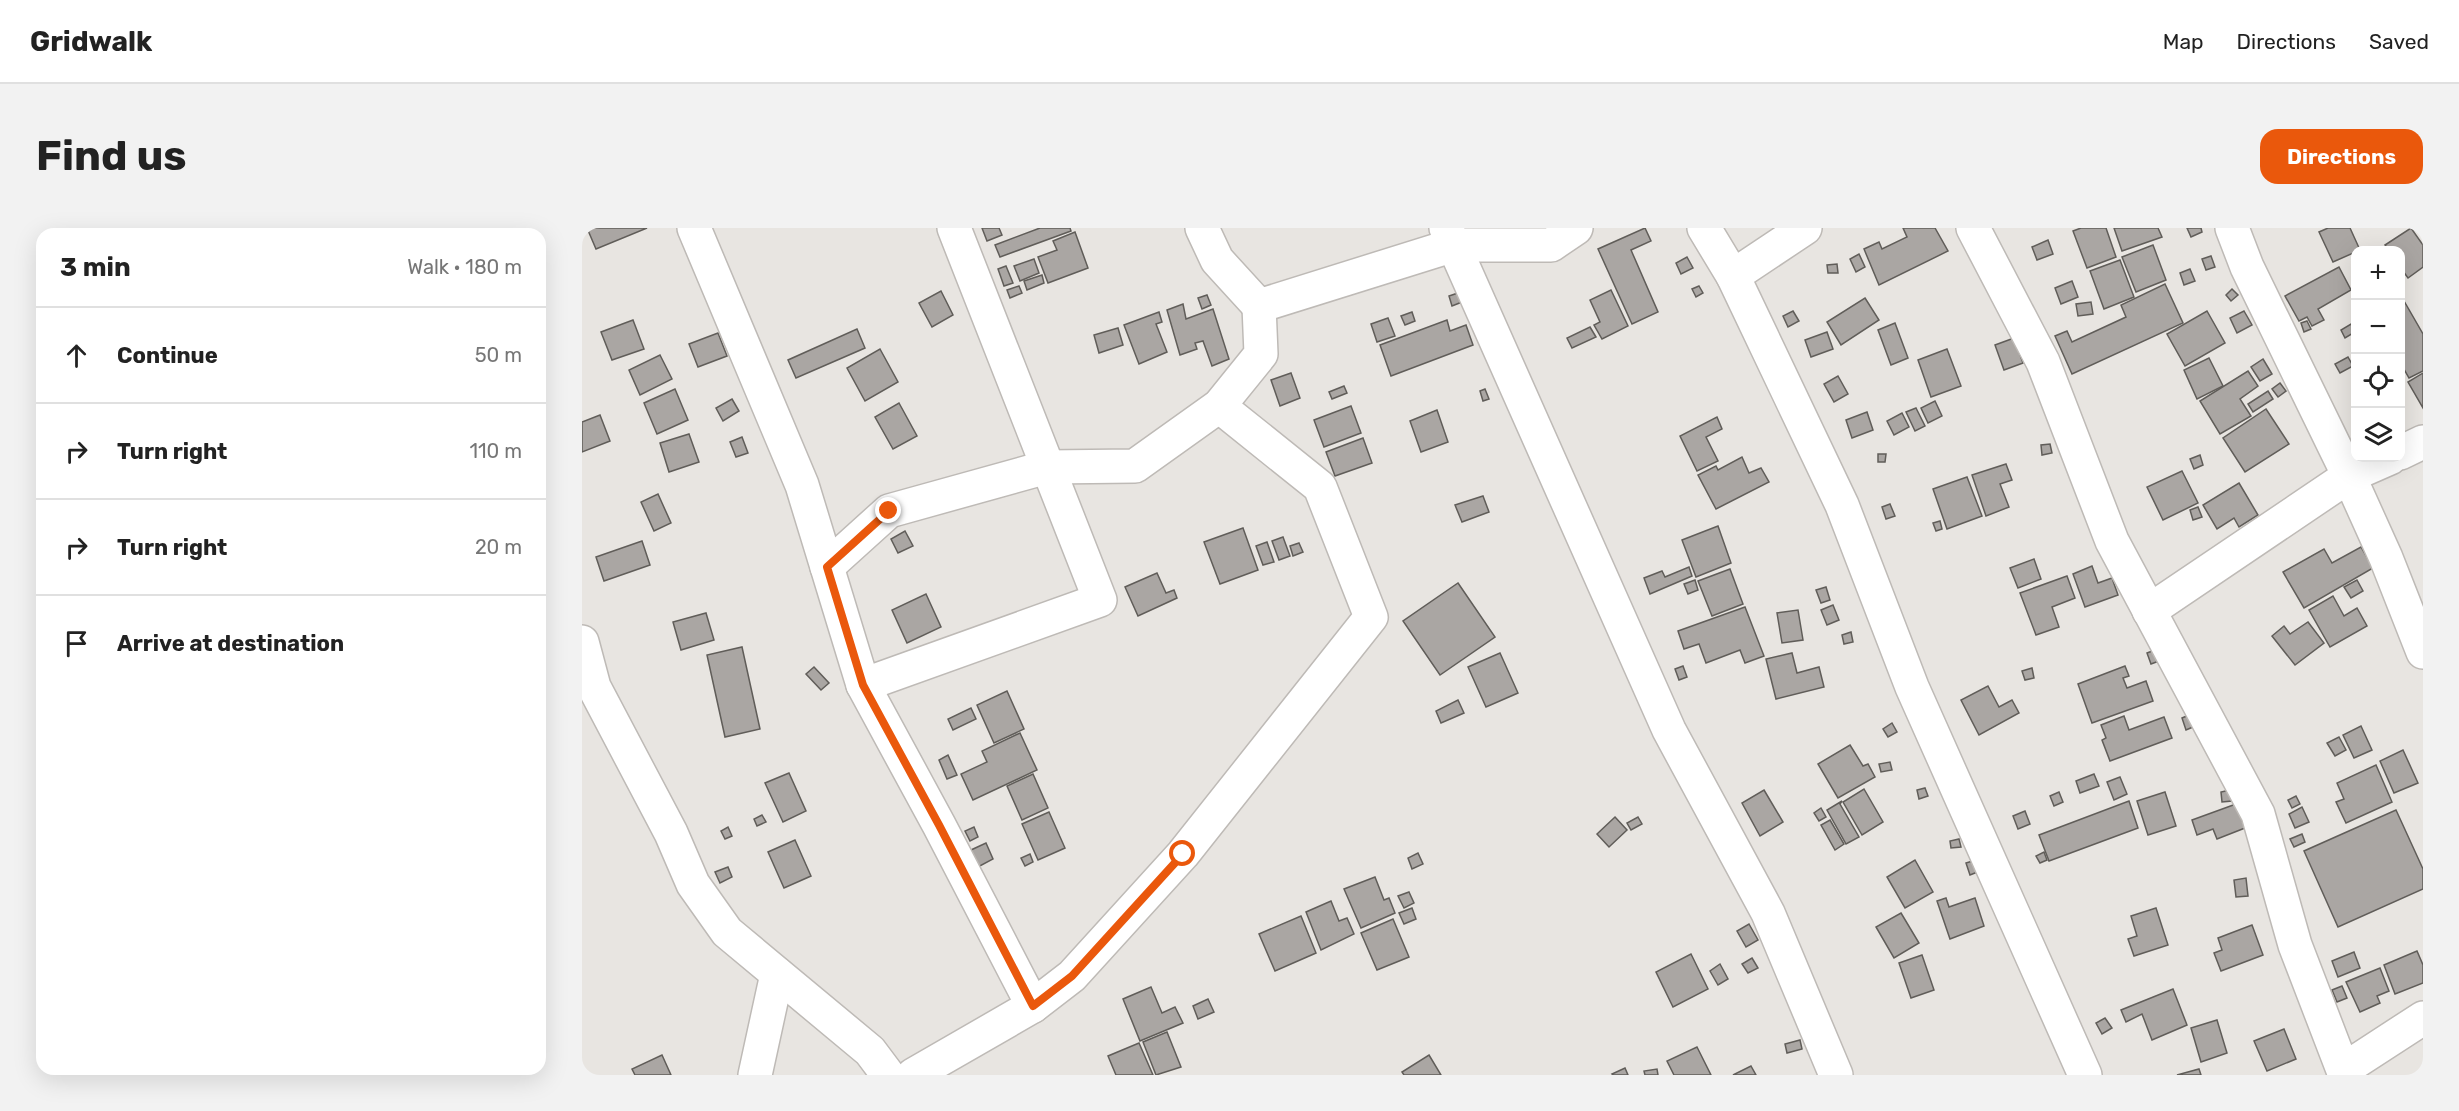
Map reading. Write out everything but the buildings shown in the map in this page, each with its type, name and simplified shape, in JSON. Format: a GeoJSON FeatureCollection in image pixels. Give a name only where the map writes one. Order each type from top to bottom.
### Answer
{"type":"FeatureCollection","features":[{"type":"Feature","properties":{"kind":"street"},"geometry":{"type":"LineString","coordinates":[[694,228],[802,485],[863,685],[1033,1006]]}},
{"type":"Feature","properties":{"kind":"street"},"geometry":{"type":"LineString","coordinates":[[863,685],[1100,600],[954,228]]}},
{"type":"Feature","properties":{"kind":"street"},"geometry":{"type":"LineString","coordinates":[[827,567],[889,511],[1047,467],[1135,466],[1220,406],[1261,354],[1259,306],[1217,260],[1202,228]]}},
{"type":"Feature","properties":{"kind":"street"},"geometry":{"type":"LineString","coordinates":[[1259,306],[1450,237],[1551,245],[1576,228]]}},
{"type":"Feature","properties":{"kind":"street"},"geometry":{"type":"LineString","coordinates":[[1704,228],[1733,276],[1842,505],[1912,687],[2085,1075]]}},
{"type":"Feature","properties":{"kind":"street"},"geometry":{"type":"LineString","coordinates":[[1733,276],[1805,228]]}},
{"type":"Feature","properties":{"kind":"street"},"geometry":{"type":"LineString","coordinates":[[1972,228],[2043,362],[2112,541],[2258,814],[2295,945],[2341,1073],[2423,1018]]}},
{"type":"Feature","properties":{"kind":"street"},"geometry":{"type":"LineString","coordinates":[[2232,228],[2247,267],[2349,476],[2386,558],[2423,652]]}},
{"type":"Feature","properties":{"kind":"street"},"geometry":{"type":"LineString","coordinates":[[1450,237],[1669,730],[1768,913],[1836,1075]]}},
{"type":"Feature","properties":{"kind":"street"},"geometry":{"type":"LineString","coordinates":[[913,1075],[1033,1006],[1072,976],[1183,854],[1371,616],[1320,487],[1220,406]]}},
{"type":"Feature","properties":{"kind":"street"},"geometry":{"type":"LineString","coordinates":[[2405,451],[2423,442]]}},
{"type":"Feature","properties":{"kind":"street"},"geometry":{"type":"LineString","coordinates":[[2149,611],[2349,476],[2381,462]]}},
{"type":"Feature","properties":{"kind":"street"},"geometry":{"type":"LineString","coordinates":[[582,642],[588,691],[671,833],[693,884],[727,932],[870,1051],[888,1075]]}},
{"type":"Feature","properties":{"kind":"street"},"geometry":{"type":"LineString","coordinates":[[755,1075],[777,975]]}},
{"type":"Feature","properties":{"kind":"route"},"geometry":{"type":"LineString","coordinates":[[889,511],[827,567],[863,685],[1033,1006],[1072,976],[1183,854]]}}]}
